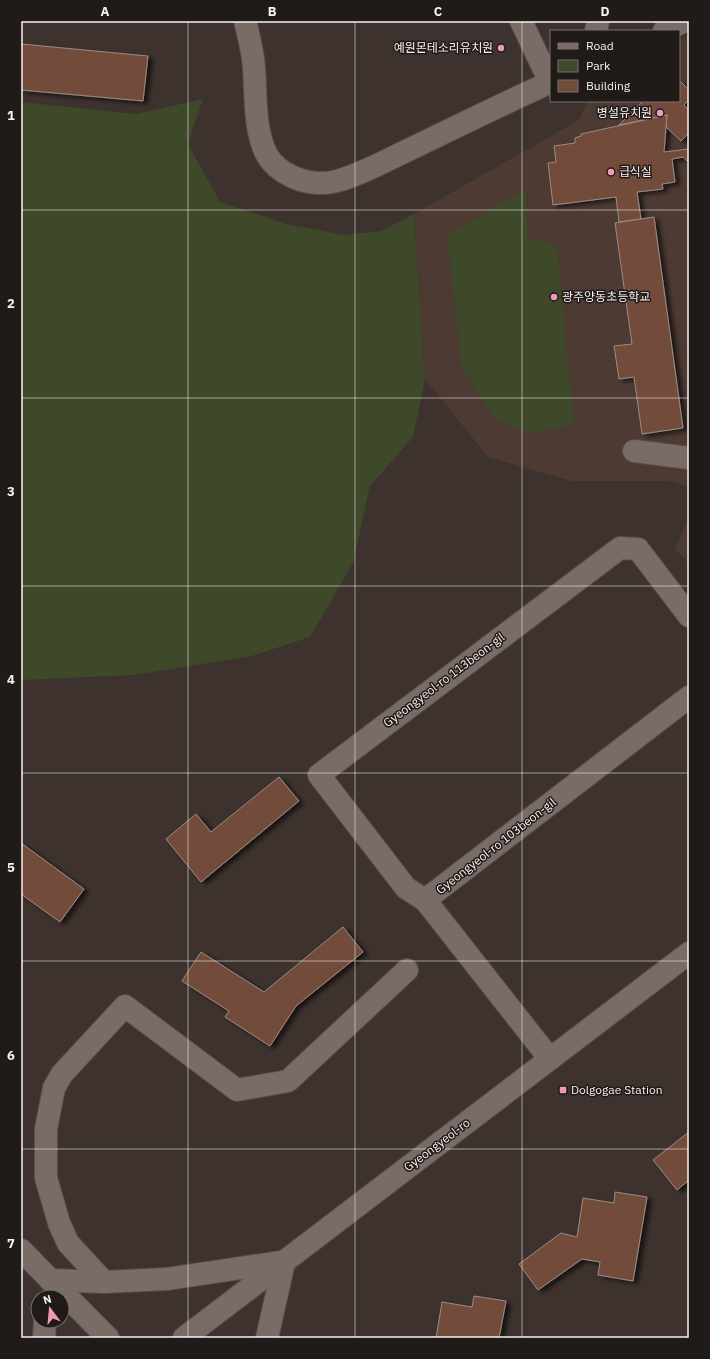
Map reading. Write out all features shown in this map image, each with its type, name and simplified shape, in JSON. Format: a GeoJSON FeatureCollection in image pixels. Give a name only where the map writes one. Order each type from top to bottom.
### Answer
{"type":"FeatureCollection","features":[{"type":"Feature","properties":{"kind":"street"},"geometry":{"type":"LineString","coordinates":[[245,21],[251,43],[261,143],[267,156],[279,169],[287,174],[307,181],[324,184],[337,181],[369,169],[550,82]]}},
{"type":"Feature","properties":{"kind":"street"},"geometry":{"type":"LineString","coordinates":[[521,21],[550,80]]}},
{"type":"Feature","properties":{"kind":"street"},"geometry":{"type":"LineString","coordinates":[[666,30],[685,21]]}},
{"type":"Feature","properties":{"kind":"street"},"geometry":{"type":"LineString","coordinates":[[634,451],[689,458]]}},
{"type":"Feature","properties":{"kind":"street","name":"Gyeongyeol-ro 113beon-gil"},"geometry":{"type":"LineString","coordinates":[[425,900],[406,888],[319,775],[620,548],[638,549],[689,616]]}},
{"type":"Feature","properties":{"kind":"street","name":"Gyeongyeol-ro 103beon-gil"},"geometry":{"type":"LineString","coordinates":[[550,1059],[425,900],[689,697]]}},
{"type":"Feature","properties":{"kind":"street","name":"Gyeongyeol-ro"},"geometry":{"type":"LineString","coordinates":[[184,1338],[689,953]]}},
{"type":"Feature","properties":{"kind":"street"},"geometry":{"type":"LineString","coordinates":[[104,1282],[68,1243],[59,1223],[46,1178],[46,1130],[54,1088],[62,1074],[125,1006],[236,1090],[288,1080],[407,970]]}},
{"type":"Feature","properties":{"kind":"street"},"geometry":{"type":"LineString","coordinates":[[21,1250],[49,1288],[108,1338]]}},
{"type":"Feature","properties":{"kind":"street"},"geometry":{"type":"LineString","coordinates":[[49,1288],[104,1282],[167,1279],[284,1262],[267,1338]]}},
{"type":"Feature","properties":{"kind":"shaded area","name":"광주양동초등학교"},"geometry":{"type":"Polygon","coordinates":[[[689,35],[689,487],[671,481],[571,481],[488,457],[425,379],[414,214],[579,120],[588,102],[680,102],[680,40],[689,35]]]}},
{"type":"Feature","properties":{"kind":"shaded area"},"geometry":{"type":"Polygon","coordinates":[[[689,517],[689,563],[675,549],[689,517]]]}},
{"type":"Feature","properties":{"kind":"green space"},"geometry":{"type":"Polygon","coordinates":[[[203,99],[188,144],[220,202],[286,224],[345,235],[381,231],[414,214],[425,379],[413,437],[370,486],[353,563],[310,637],[252,656],[134,675],[21,680],[21,102],[136,114],[203,99]]]}},
{"type":"Feature","properties":{"kind":"green space"},"geometry":{"type":"Polygon","coordinates":[[[526,189],[527,237],[557,246],[574,424],[533,434],[496,421],[462,368],[447,235],[526,189]]]}},
{"type":"Feature","properties":{"kind":"building"},"geometry":{"type":"Polygon","coordinates":[[[21,44],[148,56],[143,101],[21,90],[21,44]]]}},
{"type":"Feature","properties":{"kind":"building","name":"병설유치원"},"geometry":{"type":"Polygon","coordinates":[[[680,81],[689,90],[689,100],[684,105],[689,110],[689,133],[681,141],[666,127],[667,115],[619,125],[642,102],[680,102],[680,81]]]}},
{"type":"Feature","properties":{"kind":"building","name":"급식실"},"geometry":{"type":"Polygon","coordinates":[[[667,115],[664,152],[689,149],[689,158],[687,161],[683,157],[672,159],[675,182],[662,184],[663,189],[637,192],[641,219],[619,222],[616,197],[553,205],[548,163],[556,162],[554,146],[575,143],[575,138],[581,136],[581,134],[667,115]]]}},
{"type":"Feature","properties":{"kind":"building"},"geometry":{"type":"Polygon","coordinates":[[[654,217],[683,428],[642,434],[634,377],[619,379],[614,346],[632,344],[615,223],[654,217]]]}},
{"type":"Feature","properties":{"kind":"building"},"geometry":{"type":"Polygon","coordinates":[[[279,777],[299,801],[201,882],[166,839],[196,814],[211,832],[279,777]]]}},
{"type":"Feature","properties":{"kind":"building"},"geometry":{"type":"Polygon","coordinates":[[[21,843],[84,889],[60,922],[21,894],[21,843]]]}},
{"type":"Feature","properties":{"kind":"building"},"geometry":{"type":"Polygon","coordinates":[[[343,927],[363,952],[296,1006],[270,1046],[225,1017],[229,1011],[182,981],[201,952],[264,992],[343,927]]]}},
{"type":"Feature","properties":{"kind":"building"},"geometry":{"type":"Polygon","coordinates":[[[689,1132],[689,1180],[677,1190],[653,1160],[689,1132]]]}},
{"type":"Feature","properties":{"kind":"building"},"geometry":{"type":"Polygon","coordinates":[[[615,1192],[647,1197],[633,1281],[598,1275],[600,1262],[582,1259],[538,1290],[519,1264],[561,1233],[577,1237],[583,1198],[614,1203],[615,1192]]]}},
{"type":"Feature","properties":{"kind":"building"},"geometry":{"type":"Polygon","coordinates":[[[474,1296],[506,1301],[499,1338],[436,1338],[442,1302],[472,1307],[474,1296]]]}},
{"type":"Feature","properties":{"kind":"place","name":"예원몬테소리유치원"},"geometry":{"type":"Point","coordinates":[501,48]}},
{"type":"Feature","properties":{"kind":"place","name":"병설유치원"},"geometry":{"type":"Point","coordinates":[660,113]}},
{"type":"Feature","properties":{"kind":"place","name":"급식실"},"geometry":{"type":"Point","coordinates":[611,172]}},
{"type":"Feature","properties":{"kind":"place","name":"광주양동초등학교"},"geometry":{"type":"Point","coordinates":[554,297]}},
{"type":"Feature","properties":{"kind":"place","name":"Dolgogae Station"},"geometry":{"type":"Point","coordinates":[563,1090]}}]}
